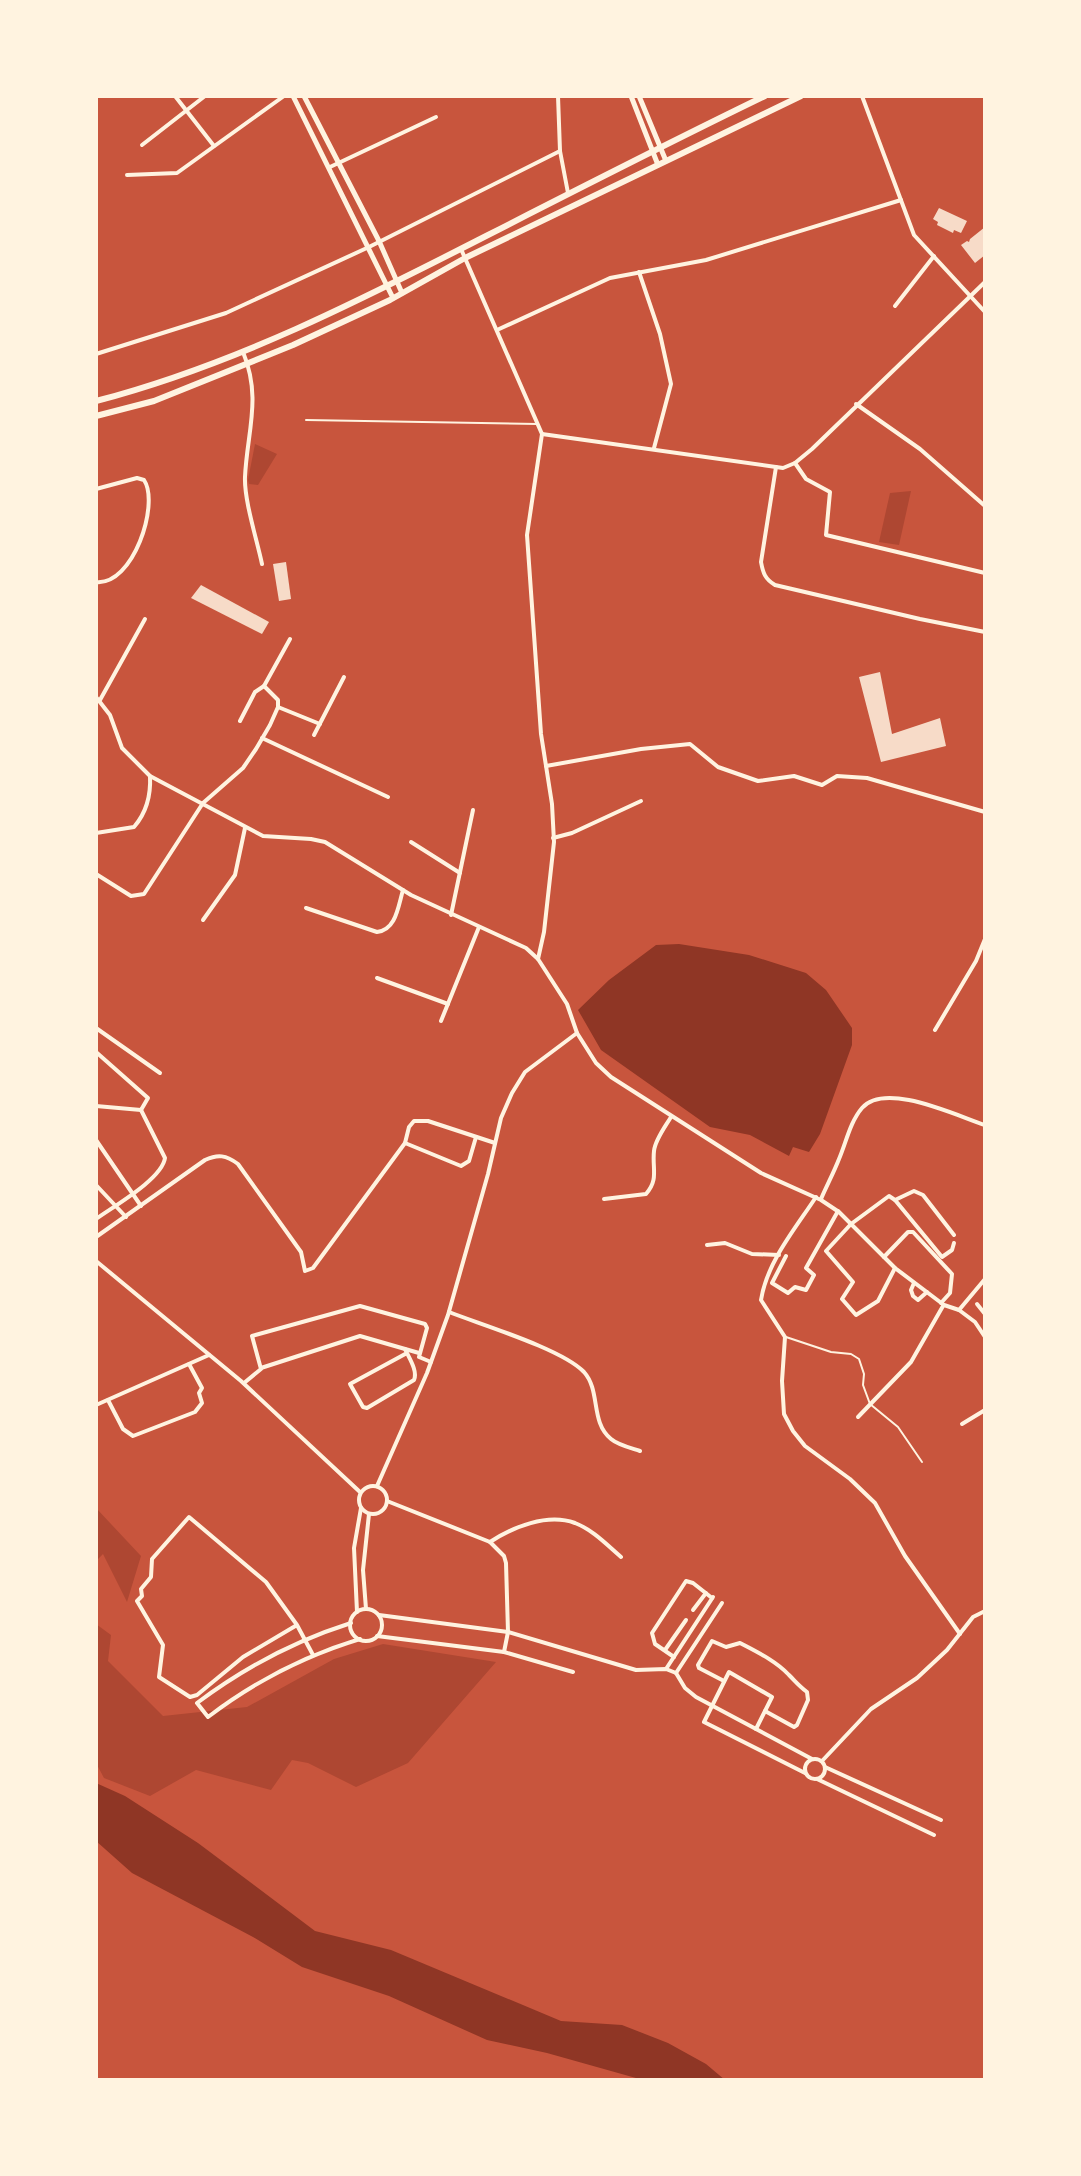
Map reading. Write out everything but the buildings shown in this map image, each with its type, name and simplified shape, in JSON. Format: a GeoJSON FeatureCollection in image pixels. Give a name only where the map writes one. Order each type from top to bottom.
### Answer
{"type":"FeatureCollection","features":[{"type":"Feature","properties":{"kind":"highway"},"geometry":{"type":"LineString","coordinates":[[96,401],[146,388],[243,352],[388,287],[652,150],[765,96]]}},
{"type":"Feature","properties":{"kind":"highway"},"geometry":{"type":"LineString","coordinates":[[96,416],[154,401],[248,364],[393,298],[465,258],[801,96]]}},
{"type":"Feature","properties":{"kind":"street"},"geometry":{"type":"LineString","coordinates":[[175,96],[214,146]]}},
{"type":"Feature","properties":{"kind":"street"},"geometry":{"type":"LineString","coordinates":[[142,145],[205,96]]}},
{"type":"Feature","properties":{"kind":"street"},"geometry":{"type":"LineString","coordinates":[[127,175],[177,173],[284,96]]}},
{"type":"Feature","properties":{"kind":"street"},"geometry":{"type":"LineString","coordinates":[[293,96],[393,298]]}},
{"type":"Feature","properties":{"kind":"street"},"geometry":{"type":"LineString","coordinates":[[304,96],[340,162],[402,293]]}},
{"type":"Feature","properties":{"kind":"street"},"geometry":{"type":"LineString","coordinates":[[558,96],[560,151],[568,193]]}},
{"type":"Feature","properties":{"kind":"street"},"geometry":{"type":"LineString","coordinates":[[631,96],[658,165]]}},
{"type":"Feature","properties":{"kind":"street"},"geometry":{"type":"LineString","coordinates":[[639,96],[666,161]]}},
{"type":"Feature","properties":{"kind":"street"},"geometry":{"type":"LineString","coordinates":[[862,96],[914,235],[985,312]]}},
{"type":"Feature","properties":{"kind":"street"},"geometry":{"type":"LineString","coordinates":[[330,167],[436,117]]}},
{"type":"Feature","properties":{"kind":"street"},"geometry":{"type":"LineString","coordinates":[[96,354],[226,313],[369,247],[560,151]]}},
{"type":"Feature","properties":{"kind":"street"},"geometry":{"type":"LineString","coordinates":[[496,331],[610,278],[706,260],[901,200]]}},
{"type":"Feature","properties":{"kind":"street"},"geometry":{"type":"LineString","coordinates":[[461,249],[542,434],[527,535],[541,734],[553,838],[544,932],[538,959]]}},
{"type":"Feature","properties":{"kind":"street"},"geometry":{"type":"LineString","coordinates":[[895,306],[934,256]]}},
{"type":"Feature","properties":{"kind":"street"},"geometry":{"type":"LineString","coordinates":[[639,272],[660,334],[671,384],[654,448]]}},
{"type":"Feature","properties":{"kind":"street"},"geometry":{"type":"LineString","coordinates":[[542,434],[783,468],[795,463],[985,282]]}},
{"type":"Feature","properties":{"kind":"street"},"geometry":{"type":"LineString","coordinates":[[243,352],[248,364],[254,414],[245,480],[262,564]]}},
{"type":"Feature","properties":{"kind":"street"},"geometry":{"type":"LineString","coordinates":[[856,404],[920,449],[985,506]]}},
{"type":"Feature","properties":{"kind":"street"},"geometry":{"type":"LineString","coordinates":[[795,463],[806,479],[830,492],[826,535],[985,573]]}},
{"type":"Feature","properties":{"kind":"street"},"geometry":{"type":"LineString","coordinates":[[776,467],[761,562],[768,581],[985,632]]}},
{"type":"Feature","properties":{"kind":"street"},"geometry":{"type":"LineString","coordinates":[[96,489],[137,478],[147,485],[146,515],[140,545],[122,572],[103,583],[96,582]]}},
{"type":"Feature","properties":{"kind":"street"},"geometry":{"type":"LineString","coordinates":[[145,619],[98,699],[110,715],[122,748],[150,776],[245,828],[277,839],[325,842],[403,890],[526,948],[538,959],[567,1004],[577,1033],[596,1063],[611,1077],[761,1173],[818,1198],[838,1211],[895,1268],[942,1304],[959,1310],[983,1329],[985,1337]]}},
{"type":"Feature","properties":{"kind":"street"},"geometry":{"type":"LineString","coordinates":[[240,721],[290,639]]}},
{"type":"Feature","properties":{"kind":"street"},"geometry":{"type":"LineString","coordinates":[[314,735],[344,677]]}},
{"type":"Feature","properties":{"kind":"street"},"geometry":{"type":"LineString","coordinates":[[96,874],[131,896],[144,894],[203,803],[243,768],[262,738],[278,707],[278,700],[264,686]]}},
{"type":"Feature","properties":{"kind":"street"},"geometry":{"type":"LineString","coordinates":[[278,707],[320,724]]}},
{"type":"Feature","properties":{"kind":"street"},"geometry":{"type":"LineString","coordinates":[[262,738],[388,797]]}},
{"type":"Feature","properties":{"kind":"street"},"geometry":{"type":"LineString","coordinates":[[546,766],[641,749],[690,744],[718,767],[758,781],[794,776],[822,785],[837,776],[867,778],[985,812]]}},
{"type":"Feature","properties":{"kind":"street"},"geometry":{"type":"LineString","coordinates":[[96,833],[134,827],[147,806],[151,793],[150,776]]}},
{"type":"Feature","properties":{"kind":"street"},"geometry":{"type":"LineString","coordinates":[[553,838],[572,833],[641,801]]}},
{"type":"Feature","properties":{"kind":"street"},"geometry":{"type":"LineString","coordinates":[[451,915],[473,810]]}},
{"type":"Feature","properties":{"kind":"street"},"geometry":{"type":"LineString","coordinates":[[203,920],[235,875],[245,828]]}},
{"type":"Feature","properties":{"kind":"street"},"geometry":{"type":"LineString","coordinates":[[411,842],[460,873]]}},
{"type":"Feature","properties":{"kind":"street"},"geometry":{"type":"LineString","coordinates":[[306,908],[377,932],[384,931],[392,924],[403,890]]}},
{"type":"Feature","properties":{"kind":"street"},"geometry":{"type":"LineString","coordinates":[[441,1021],[479,927]]}},
{"type":"Feature","properties":{"kind":"street"},"geometry":{"type":"LineString","coordinates":[[935,1030],[976,961],[985,939]]}},
{"type":"Feature","properties":{"kind":"street"},"geometry":{"type":"LineString","coordinates":[[377,978],[448,1004]]}},
{"type":"Feature","properties":{"kind":"street"},"geometry":{"type":"LineString","coordinates":[[96,1028],[160,1073]]}},
{"type":"Feature","properties":{"kind":"street"},"geometry":{"type":"LineString","coordinates":[[377,1486],[431,1362],[449,1312],[501,1118],[512,1093],[525,1072],[577,1033]]}},
{"type":"Feature","properties":{"kind":"street"},"geometry":{"type":"LineString","coordinates":[[96,1052],[148,1098],[141,1110]]}},
{"type":"Feature","properties":{"kind":"street"},"geometry":{"type":"LineString","coordinates":[[960,1634],[905,1556],[875,1503],[850,1479],[805,1446],[793,1431],[784,1414],[782,1381],[785,1337],[761,1300],[763,1287],[779,1255],[818,1198],[859,1110],[866,1104],[877,1099],[909,1099],[985,1125]]}},
{"type":"Feature","properties":{"kind":"street"},"geometry":{"type":"LineString","coordinates":[[96,1106],[141,1110]]}},
{"type":"Feature","properties":{"kind":"street"},"geometry":{"type":"LineString","coordinates":[[96,1219],[133,1194],[164,1166],[165,1158],[141,1110]]}},
{"type":"Feature","properties":{"kind":"street"},"geometry":{"type":"LineString","coordinates":[[604,1199],[646,1194],[654,1185],[654,1149],[671,1117]]}},
{"type":"Feature","properties":{"kind":"street"},"geometry":{"type":"LineString","coordinates":[[96,1237],[205,1160],[215,1155],[229,1157],[238,1164],[301,1252],[305,1271],[313,1268],[405,1143],[414,1121],[428,1121],[495,1143]]}},
{"type":"Feature","properties":{"kind":"street"},"geometry":{"type":"LineString","coordinates":[[405,1143],[461,1166],[469,1161],[476,1137]]}},
{"type":"Feature","properties":{"kind":"street"},"geometry":{"type":"LineString","coordinates":[[96,1140],[141,1206]]}},
{"type":"Feature","properties":{"kind":"street"},"geometry":{"type":"LineString","coordinates":[[96,1185],[126,1217]]}},
{"type":"Feature","properties":{"kind":"street"},"geometry":{"type":"LineString","coordinates":[[895,1200],[908,1192],[923,1195],[954,1235]]}},
{"type":"Feature","properties":{"kind":"street"},"geometry":{"type":"LineString","coordinates":[[895,1268],[878,1301],[856,1315],[842,1299],[853,1282],[826,1254],[851,1224],[889,1196],[942,1257],[952,1250],[954,1243]]}},
{"type":"Feature","properties":{"kind":"street"},"geometry":{"type":"LineString","coordinates":[[786,1256],[772,1283],[788,1293],[795,1287],[806,1290],[814,1275],[806,1268],[838,1211]]}},
{"type":"Feature","properties":{"kind":"street"},"geometry":{"type":"LineString","coordinates":[[858,1417],[911,1362],[950,1293],[952,1274],[913,1232],[908,1232],[884,1257]]}},
{"type":"Feature","properties":{"kind":"street"},"geometry":{"type":"LineString","coordinates":[[707,1245],[725,1243],[752,1254],[779,1255]]}},
{"type":"Feature","properties":{"kind":"street"},"geometry":{"type":"LineString","coordinates":[[96,1261],[244,1383],[360,1492]]}},
{"type":"Feature","properties":{"kind":"street"},"geometry":{"type":"LineString","coordinates":[[959,1310],[985,1279]]}},
{"type":"Feature","properties":{"kind":"street"},"geometry":{"type":"LineString","coordinates":[[914,1283],[911,1290],[918,1300],[927,1292]]}},
{"type":"Feature","properties":{"kind":"street"},"geometry":{"type":"LineString","coordinates":[[977,1304],[985,1314]]}},
{"type":"Feature","properties":{"kind":"street"},"geometry":{"type":"LineString","coordinates":[[261,1369],[251,1339],[256,1334],[360,1306],[425,1324],[427,1328],[419,1357],[431,1362]]}},
{"type":"Feature","properties":{"kind":"street"},"geometry":{"type":"LineString","coordinates":[[449,1312],[565,1357],[592,1383],[600,1426],[612,1440],[640,1451]]}},
{"type":"Feature","properties":{"kind":"street"},"geometry":{"type":"LineString","coordinates":[[244,1383],[261,1369],[360,1336],[419,1353]]}},
{"type":"Feature","properties":{"kind":"street"},"geometry":{"type":"LineString","coordinates":[[406,1351],[416,1374],[414,1380],[367,1408],[363,1407],[351,1387],[352,1382],[406,1351]]}},
{"type":"Feature","properties":{"kind":"street"},"geometry":{"type":"LineString","coordinates":[[96,1405],[209,1355]]}},
{"type":"Feature","properties":{"kind":"street"},"geometry":{"type":"LineString","coordinates":[[108,1400],[123,1429],[133,1436],[195,1412],[202,1403],[199,1393],[202,1388],[189,1364]]}},
{"type":"Feature","properties":{"kind":"street"},"geometry":{"type":"LineString","coordinates":[[962,1424],[985,1410]]}},
{"type":"Feature","properties":{"kind":"street"},"geometry":{"type":"LineString","coordinates":[[360,1639],[353,1633],[351,1623],[357,1612],[354,1548],[361,1508],[358,1500],[360,1492],[367,1486],[377,1486],[385,1491],[387,1501],[379,1513],[369,1514],[361,1508]]}},
{"type":"Feature","properties":{"kind":"street"},"geometry":{"type":"LineString","coordinates":[[387,1501],[490,1542],[504,1556],[508,1632],[504,1652]]}},
{"type":"Feature","properties":{"kind":"street"},"geometry":{"type":"LineString","coordinates":[[366,1609],[363,1570],[369,1514]]}},
{"type":"Feature","properties":{"kind":"street"},"geometry":{"type":"LineString","coordinates":[[297,1625],[243,1657],[197,1695],[190,1697],[159,1677],[163,1645],[137,1601],[142,1596],[141,1589],[151,1577],[152,1559],[189,1517],[266,1582],[297,1625],[306,1638],[313,1655]]}},
{"type":"Feature","properties":{"kind":"street"},"geometry":{"type":"LineString","coordinates":[[490,1542],[512,1528],[560,1520],[575,1523],[594,1534],[621,1557]]}},
{"type":"Feature","properties":{"kind":"street"},"geometry":{"type":"LineString","coordinates":[[666,1669],[674,1657],[688,1634],[712,1598],[686,1581],[652,1633],[655,1644],[674,1657]]}},
{"type":"Feature","properties":{"kind":"street"},"geometry":{"type":"LineString","coordinates":[[693,1610],[706,1593]]}},
{"type":"Feature","properties":{"kind":"street"},"geometry":{"type":"LineString","coordinates":[[676,1673],[722,1603]]}},
{"type":"Feature","properties":{"kind":"street"},"geometry":{"type":"LineString","coordinates":[[357,1612],[366,1609],[379,1615],[508,1632],[636,1670],[666,1669],[676,1673],[685,1688],[712,1705],[812,1759],[941,1820]]}},
{"type":"Feature","properties":{"kind":"street"},"geometry":{"type":"LineString","coordinates":[[817,1779],[823,1776],[824,1764],[871,1709],[917,1678],[973,1617],[985,1611]]}},
{"type":"Feature","properties":{"kind":"street"},"geometry":{"type":"LineString","coordinates":[[377,1636],[381,1628],[379,1615]]}},
{"type":"Feature","properties":{"kind":"street"},"geometry":{"type":"LineString","coordinates":[[665,1650],[686,1620]]}},
{"type":"Feature","properties":{"kind":"street"},"geometry":{"type":"LineString","coordinates":[[351,1623],[306,1638],[256,1662],[197,1703],[208,1717],[265,1678],[313,1655],[377,1636],[504,1652],[573,1672]]}},
{"type":"Feature","properties":{"kind":"street"},"geometry":{"type":"LineString","coordinates":[[688,1634],[697,1640]]}},
{"type":"Feature","properties":{"kind":"street"},"geometry":{"type":"LineString","coordinates":[[724,1681],[698,1665],[712,1641],[726,1647],[740,1643],[772,1661],[807,1692],[808,1700],[794,1727],[765,1711]]}},
{"type":"Feature","properties":{"kind":"street"},"geometry":{"type":"LineString","coordinates":[[756,1729],[771,1694],[729,1672],[704,1722],[810,1778],[934,1835]]}},
{"type":"Feature","properties":{"kind":"street"},"geometry":{"type":"LineString","coordinates":[[805,1773],[807,1763],[812,1759]]}},
{"type":"Feature","properties":{"kind":"lane"},"geometry":{"type":"LineString","coordinates":[[306,420],[537,424]]}},
{"type":"Feature","properties":{"kind":"lane"},"geometry":{"type":"LineString","coordinates":[[785,1337],[831,1352],[851,1354],[859,1359],[870,1404],[898,1427],[922,1462]]}},
{"type":"Feature","properties":{"kind":"shaded area"},"geometry":{"type":"Polygon","coordinates":[[[255,444],[277,454],[258,485],[249,484],[248,480],[255,444]]]}},
{"type":"Feature","properties":{"kind":"shaded area"},"geometry":{"type":"Polygon","coordinates":[[[911,491],[899,545],[879,542],[890,493],[911,491]]]}},
{"type":"Feature","properties":{"kind":"shaded area"},"geometry":{"type":"Polygon","coordinates":[[[679,944],[749,955],[806,973],[826,990],[852,1028],[852,1045],[820,1134],[809,1152],[793,1147],[789,1156],[750,1135],[710,1127],[601,1050],[578,1010],[609,980],[656,945],[679,944]]]}},
{"type":"Feature","properties":{"kind":"shaded area"},"geometry":{"type":"Polygon","coordinates":[[[96,1508],[141,1556],[127,1602],[103,1554],[96,1561],[96,1508]]]}},
{"type":"Feature","properties":{"kind":"shaded area"},"geometry":{"type":"Polygon","coordinates":[[[96,1624],[111,1635],[108,1661],[163,1716],[247,1707],[334,1659],[383,1644],[496,1662],[408,1763],[356,1787],[308,1763],[292,1760],[271,1790],[196,1770],[150,1796],[104,1778],[96,1763],[96,1624]]]}},
{"type":"Feature","properties":{"kind":"shaded area"},"geometry":{"type":"Polygon","coordinates":[[[96,1783],[125,1796],[198,1843],[315,1931],[391,1950],[561,2021],[622,2025],[668,2043],[706,2064],[725,2080],[643,2080],[487,2040],[389,1996],[302,1967],[253,1937],[132,1873],[96,1841],[96,1783]]]}}]}
